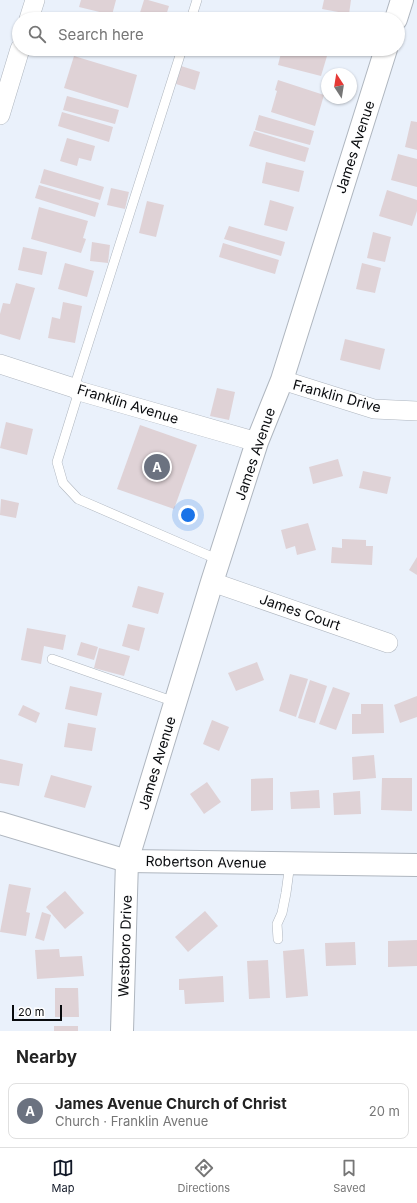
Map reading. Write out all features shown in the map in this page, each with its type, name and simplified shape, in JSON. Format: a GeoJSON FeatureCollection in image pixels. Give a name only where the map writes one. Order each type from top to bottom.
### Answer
{"type":"FeatureCollection","features":[{"type":"Feature","properties":{"kind":"street"},"geometry":{"type":"LineString","coordinates":[[31,12],[35,0]]}},
{"type":"Feature","properties":{"kind":"street"},"geometry":{"type":"LineString","coordinates":[[398,12],[402,0]]}},
{"type":"Feature","properties":{"kind":"street"},"geometry":{"type":"LineString","coordinates":[[0,115],[18,56]]}},
{"type":"Feature","properties":{"kind":"street","name":"James Avenue"},"geometry":{"type":"LineString","coordinates":[[127,861],[219,560],[257,442],[282,380],[384,56]]}},
{"type":"Feature","properties":{"kind":"street","name":"Franklin Avenue"},"geometry":{"type":"LineString","coordinates":[[0,364],[76,389],[257,442]]}},
{"type":"Feature","properties":{"kind":"street","name":"Franklin Drive"},"geometry":{"type":"LineString","coordinates":[[282,380],[374,409],[417,411]]}},
{"type":"Feature","properties":{"kind":"street","name":"James Court"},"geometry":{"type":"LineString","coordinates":[[212,582],[388,643]]}},
{"type":"Feature","properties":{"kind":"street","name":"Robertson Avenue"},"geometry":{"type":"LineString","coordinates":[[0,824],[127,861],[417,865]]}},
{"type":"Feature","properties":{"kind":"street","name":"Westboro Drive"},"geometry":{"type":"LineString","coordinates":[[122,1031],[127,861]]}},
{"type":"Feature","properties":{"kind":"lane"},"geometry":{"type":"LineString","coordinates":[[193,12],[197,0]]}},
{"type":"Feature","properties":{"kind":"lane"},"geometry":{"type":"LineString","coordinates":[[180,56],[76,389],[57,462],[63,483],[78,499],[219,560]]}},
{"type":"Feature","properties":{"kind":"lane"},"geometry":{"type":"LineString","coordinates":[[52,659],[175,702]]}},
{"type":"Feature","properties":{"kind":"lane"},"geometry":{"type":"LineString","coordinates":[[278,939],[277,924],[282,913],[290,863]]}},
{"type":"Feature","properties":{"kind":"building"},"geometry":{"type":"Polygon","coordinates":[[[81,0],[116,0],[113,12],[100,12],[79,7],[81,0]]]}},
{"type":"Feature","properties":{"kind":"building"},"geometry":{"type":"Polygon","coordinates":[[[144,0],[169,6],[167,12],[140,12],[144,0]]]}},
{"type":"Feature","properties":{"kind":"building"},"geometry":{"type":"Polygon","coordinates":[[[324,0],[351,0],[349,12],[338,12],[322,9],[324,0]]]}},
{"type":"Feature","properties":{"kind":"building"},"geometry":{"type":"Polygon","coordinates":[[[74,56],[137,75],[128,108],[64,88],[74,56]]]}},
{"type":"Feature","properties":{"kind":"building"},"geometry":{"type":"Polygon","coordinates":[[[280,56],[327,56],[323,68],[321,68],[321,76],[278,65],[280,56]]]}},
{"type":"Feature","properties":{"kind":"building"},"geometry":{"type":"Polygon","coordinates":[[[181,66],[200,72],[195,90],[176,84],[181,66]]]}},
{"type":"Feature","properties":{"kind":"building"},"geometry":{"type":"Polygon","coordinates":[[[278,80],[321,94],[321,104],[315,126],[271,112],[277,91],[275,90],[278,80]]]}},
{"type":"Feature","properties":{"kind":"building"},"geometry":{"type":"Polygon","coordinates":[[[67,96],[119,110],[115,124],[63,110],[67,96]]]}},
{"type":"Feature","properties":{"kind":"building"},"geometry":{"type":"Polygon","coordinates":[[[62,112],[113,127],[109,142],[58,126],[62,112]]]}},
{"type":"Feature","properties":{"kind":"building"},"geometry":{"type":"Polygon","coordinates":[[[259,115],[314,131],[310,145],[255,130],[259,115]]]}},
{"type":"Feature","properties":{"kind":"building"},"geometry":{"type":"Polygon","coordinates":[[[411,121],[417,122],[417,150],[405,147],[411,121]]]}},
{"type":"Feature","properties":{"kind":"building"},"geometry":{"type":"Polygon","coordinates":[[[254,131],[309,148],[305,162],[249,146],[254,131]]]}},
{"type":"Feature","properties":{"kind":"building"},"geometry":{"type":"Polygon","coordinates":[[[67,138],[95,146],[91,161],[79,158],[77,166],[60,161],[67,138]]]}},
{"type":"Feature","properties":{"kind":"building"},"geometry":{"type":"Polygon","coordinates":[[[398,154],[417,159],[417,187],[391,180],[398,154]]]}},
{"type":"Feature","properties":{"kind":"building"},"geometry":{"type":"Polygon","coordinates":[[[266,162],[304,171],[299,192],[262,183],[266,162]]]}},
{"type":"Feature","properties":{"kind":"building"},"geometry":{"type":"Polygon","coordinates":[[[44,169],[104,187],[100,200],[40,183],[44,169]]]}},
{"type":"Feature","properties":{"kind":"building"},"geometry":{"type":"Polygon","coordinates":[[[39,185],[99,203],[95,217],[35,198],[39,185]]]}},
{"type":"Feature","properties":{"kind":"building"},"geometry":{"type":"Polygon","coordinates":[[[111,188],[129,192],[125,209],[107,205],[111,188]]]}},
{"type":"Feature","properties":{"kind":"building"},"geometry":{"type":"Polygon","coordinates":[[[387,190],[417,200],[417,211],[412,226],[379,216],[387,190]]]}},
{"type":"Feature","properties":{"kind":"building"},"geometry":{"type":"Polygon","coordinates":[[[270,200],[294,207],[287,231],[264,225],[270,200]]]}},
{"type":"Feature","properties":{"kind":"building"},"geometry":{"type":"Polygon","coordinates":[[[147,201],[164,205],[156,237],[139,233],[147,201]]]}},
{"type":"Feature","properties":{"kind":"building"},"geometry":{"type":"Polygon","coordinates":[[[39,207],[88,221],[83,238],[86,239],[81,253],[31,239],[39,207]]]}},
{"type":"Feature","properties":{"kind":"building"},"geometry":{"type":"Polygon","coordinates":[[[229,226],[285,242],[281,256],[224,239],[229,226]]]}},
{"type":"Feature","properties":{"kind":"building"},"geometry":{"type":"Polygon","coordinates":[[[373,232],[391,237],[385,262],[367,258],[373,232]]]}},
{"type":"Feature","properties":{"kind":"building"},"geometry":{"type":"Polygon","coordinates":[[[92,242],[110,245],[108,263],[90,261],[92,242]]]}},
{"type":"Feature","properties":{"kind":"building"},"geometry":{"type":"Polygon","coordinates":[[[223,243],[279,260],[275,274],[219,257],[223,243]]]}},
{"type":"Feature","properties":{"kind":"building"},"geometry":{"type":"Polygon","coordinates":[[[23,247],[47,252],[42,275],[18,270],[23,247]]]}},
{"type":"Feature","properties":{"kind":"building"},"geometry":{"type":"Polygon","coordinates":[[[65,263],[94,271],[87,297],[58,289],[65,263]]]}},
{"type":"Feature","properties":{"kind":"building"},"geometry":{"type":"Polygon","coordinates":[[[362,263],[381,268],[375,293],[356,289],[362,263]]]}},
{"type":"Feature","properties":{"kind":"building"},"geometry":{"type":"Polygon","coordinates":[[[16,283],[35,288],[20,340],[0,334],[0,314],[3,303],[10,304],[16,283]]]}},
{"type":"Feature","properties":{"kind":"building"},"geometry":{"type":"Polygon","coordinates":[[[63,302],[82,306],[75,343],[48,338],[52,317],[60,319],[63,302]]]}},
{"type":"Feature","properties":{"kind":"building"},"geometry":{"type":"Polygon","coordinates":[[[345,339],[385,349],[380,370],[340,360],[345,339]]]}},
{"type":"Feature","properties":{"kind":"building"},"geometry":{"type":"Polygon","coordinates":[[[217,388],[235,392],[229,420],[210,416],[217,388]]]}},
{"type":"Feature","properties":{"kind":"building"},"geometry":{"type":"Polygon","coordinates":[[[6,422],[33,429],[27,455],[0,448],[6,422]]]}},
{"type":"Feature","properties":{"kind":"building"},"geometry":{"type":"Polygon","coordinates":[[[140,425],[197,445],[174,509],[117,489],[140,425]]]}},
{"type":"Feature","properties":{"kind":"building"},"geometry":{"type":"Polygon","coordinates":[[[338,459],[343,476],[313,484],[309,467],[338,459]]]}},
{"type":"Feature","properties":{"kind":"building"},"geometry":{"type":"Polygon","coordinates":[[[363,471],[391,477],[387,494],[359,488],[363,471]]]}},
{"type":"Feature","properties":{"kind":"building"},"geometry":{"type":"Polygon","coordinates":[[[1,499],[19,503],[16,518],[0,515],[1,499]]]}},
{"type":"Feature","properties":{"kind":"building"},"geometry":{"type":"Polygon","coordinates":[[[308,523],[316,550],[297,555],[295,546],[286,549],[281,530],[308,523]]]}},
{"type":"Feature","properties":{"kind":"building"},"geometry":{"type":"Polygon","coordinates":[[[342,539],[366,540],[366,546],[373,546],[372,565],[331,563],[332,547],[342,548],[342,539]]]}},
{"type":"Feature","properties":{"kind":"building"},"geometry":{"type":"Polygon","coordinates":[[[417,557],[417,575],[409,570],[417,557]]]}},
{"type":"Feature","properties":{"kind":"building"},"geometry":{"type":"Polygon","coordinates":[[[138,586],[164,593],[158,614],[132,607],[138,586]]]}},
{"type":"Feature","properties":{"kind":"building"},"geometry":{"type":"Polygon","coordinates":[[[128,624],[145,628],[139,651],[122,646],[128,624]]]}},
{"type":"Feature","properties":{"kind":"building"},"geometry":{"type":"Polygon","coordinates":[[[27,628],[66,635],[63,650],[44,646],[41,664],[21,660],[27,628]]]}},
{"type":"Feature","properties":{"kind":"building"},"geometry":{"type":"Polygon","coordinates":[[[81,642],[98,647],[94,660],[77,655],[81,642]]]}},
{"type":"Feature","properties":{"kind":"building"},"geometry":{"type":"Polygon","coordinates":[[[99,648],[130,656],[124,676],[94,668],[99,648]]]}},
{"type":"Feature","properties":{"kind":"building"},"geometry":{"type":"Polygon","coordinates":[[[257,662],[264,680],[236,691],[228,673],[257,662]]]}},
{"type":"Feature","properties":{"kind":"building"},"geometry":{"type":"Polygon","coordinates":[[[290,674],[308,679],[296,717],[279,711],[290,674]]]}},
{"type":"Feature","properties":{"kind":"building"},"geometry":{"type":"Polygon","coordinates":[[[310,680],[327,686],[315,723],[298,718],[310,680]]]}},
{"type":"Feature","properties":{"kind":"building"},"geometry":{"type":"Polygon","coordinates":[[[70,686],[102,693],[97,716],[65,709],[70,686]]]}},
{"type":"Feature","properties":{"kind":"building"},"geometry":{"type":"Polygon","coordinates":[[[333,687],[350,693],[336,730],[319,724],[333,687]]]}},
{"type":"Feature","properties":{"kind":"building"},"geometry":{"type":"Polygon","coordinates":[[[417,696],[417,717],[400,723],[394,705],[417,696]]]}},
{"type":"Feature","properties":{"kind":"building"},"geometry":{"type":"Polygon","coordinates":[[[361,704],[383,704],[384,733],[352,734],[352,714],[361,714],[361,704]]]}},
{"type":"Feature","properties":{"kind":"building"},"geometry":{"type":"Polygon","coordinates":[[[23,705],[40,713],[36,723],[18,715],[23,705]]]}},
{"type":"Feature","properties":{"kind":"building"},"geometry":{"type":"Polygon","coordinates":[[[212,720],[229,727],[219,751],[203,744],[212,720]]]}},
{"type":"Feature","properties":{"kind":"building"},"geometry":{"type":"Polygon","coordinates":[[[68,723],[96,728],[92,751],[64,747],[68,723]]]}},
{"type":"Feature","properties":{"kind":"building"},"geometry":{"type":"Polygon","coordinates":[[[374,755],[376,778],[353,780],[352,757],[374,755]]]}},
{"type":"Feature","properties":{"kind":"building"},"geometry":{"type":"Polygon","coordinates":[[[0,759],[23,764],[19,786],[0,783],[0,759]]]}},
{"type":"Feature","properties":{"kind":"building"},"geometry":{"type":"Polygon","coordinates":[[[51,775],[92,786],[85,808],[44,797],[51,775]]]}},
{"type":"Feature","properties":{"kind":"building"},"geometry":{"type":"Polygon","coordinates":[[[273,778],[273,810],[251,811],[251,779],[273,778]]]}},
{"type":"Feature","properties":{"kind":"building"},"geometry":{"type":"Polygon","coordinates":[[[382,778],[412,778],[412,811],[381,810],[382,778]]]}},
{"type":"Feature","properties":{"kind":"building"},"geometry":{"type":"Polygon","coordinates":[[[207,782],[221,802],[204,814],[190,794],[207,782]]]}},
{"type":"Feature","properties":{"kind":"building"},"geometry":{"type":"Polygon","coordinates":[[[319,790],[320,808],[291,809],[290,792],[319,790]]]}},
{"type":"Feature","properties":{"kind":"building"},"geometry":{"type":"Polygon","coordinates":[[[360,791],[361,814],[334,815],[333,793],[360,791]]]}},
{"type":"Feature","properties":{"kind":"building"},"geometry":{"type":"Polygon","coordinates":[[[9,884],[31,888],[26,912],[30,913],[26,936],[0,932],[9,884]]]}},
{"type":"Feature","properties":{"kind":"building"},"geometry":{"type":"Polygon","coordinates":[[[65,891],[84,913],[65,929],[46,907],[65,891]]]}},
{"type":"Feature","properties":{"kind":"building"},"geometry":{"type":"Polygon","coordinates":[[[205,911],[218,926],[188,952],[175,937],[205,911]]]}},
{"type":"Feature","properties":{"kind":"building"},"geometry":{"type":"Polygon","coordinates":[[[42,912],[51,915],[44,941],[35,938],[42,912]]]}},
{"type":"Feature","properties":{"kind":"building"},"geometry":{"type":"Polygon","coordinates":[[[417,940],[417,966],[388,967],[388,941],[417,940]]]}},
{"type":"Feature","properties":{"kind":"building"},"geometry":{"type":"Polygon","coordinates":[[[355,942],[356,965],[326,966],[325,943],[355,942]]]}},
{"type":"Feature","properties":{"kind":"building"},"geometry":{"type":"Polygon","coordinates":[[[59,949],[60,957],[82,956],[84,976],[37,979],[35,950],[59,949]]]}},
{"type":"Feature","properties":{"kind":"building"},"geometry":{"type":"Polygon","coordinates":[[[304,949],[308,996],[286,998],[283,951],[304,949]]]}},
{"type":"Feature","properties":{"kind":"building"},"geometry":{"type":"Polygon","coordinates":[[[268,960],[270,998],[249,999],[247,961],[268,960]]]}},
{"type":"Feature","properties":{"kind":"building"},"geometry":{"type":"Polygon","coordinates":[[[223,976],[224,1002],[185,1004],[184,990],[179,990],[179,979],[223,976]]]}},
{"type":"Feature","properties":{"kind":"building"},"geometry":{"type":"Polygon","coordinates":[[[55,988],[78,988],[79,1017],[55,1017],[55,988]]]}},
{"type":"Feature","properties":{"kind":"building"},"geometry":{"type":"Polygon","coordinates":[[[54,1026],[78,1026],[78,1031],[54,1031],[54,1026]]]}},
{"type":"Feature","properties":{"kind":"place","name":"James Avenue Church of Christ"},"geometry":{"type":"Point","coordinates":[157,467]}}]}
